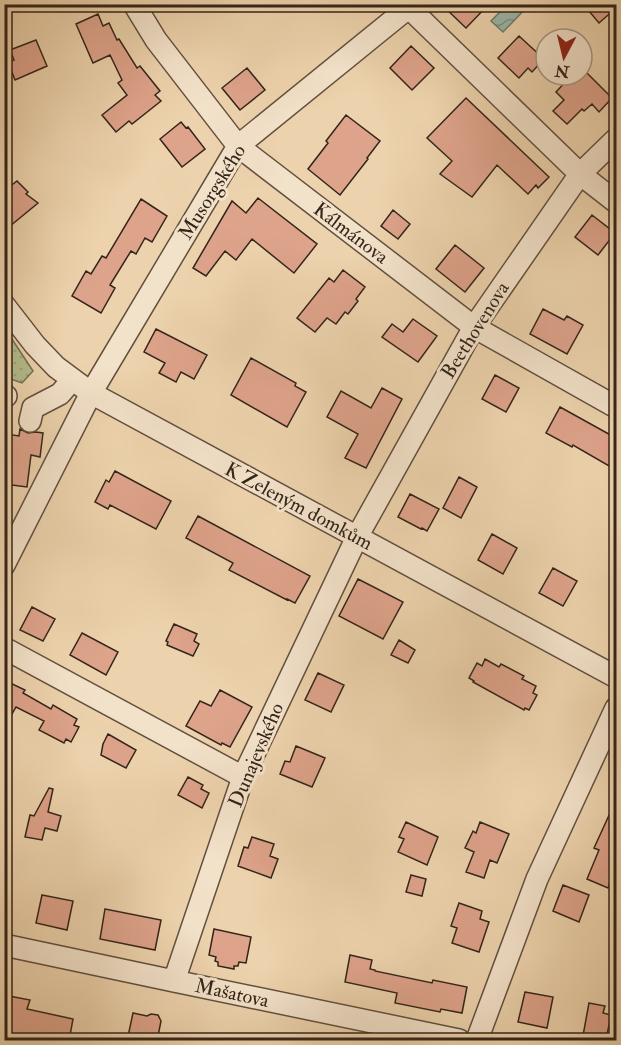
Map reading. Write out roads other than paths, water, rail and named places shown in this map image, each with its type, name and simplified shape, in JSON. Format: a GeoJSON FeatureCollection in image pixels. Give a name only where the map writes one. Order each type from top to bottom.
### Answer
{"type":"FeatureCollection","features":[{"type":"Feature","properties":{"kind":"street","name":"Kálmánova"},"geometry":{"type":"LineString","coordinates":[[134,4],[156,40],[238,146],[474,327],[616,407]]}},
{"type":"Feature","properties":{"kind":"street","name":"Musorgského"},"geometry":{"type":"LineString","coordinates":[[4,565],[91,393],[238,146],[406,6]]}},
{"type":"Feature","properties":{"kind":"street"},"geometry":{"type":"LineString","coordinates":[[406,6],[580,174],[616,202]]}},
{"type":"Feature","properties":{"kind":"street","name":"Beethovenova"},"geometry":{"type":"LineString","coordinates":[[357,537],[474,327],[580,174],[616,139]]}},
{"type":"Feature","properties":{"kind":"street","name":"K Zeleným domkům"},"geometry":{"type":"LineString","coordinates":[[4,305],[35,345],[56,367],[91,393],[616,677]]}},
{"type":"Feature","properties":{"kind":"street"},"geometry":{"type":"LineString","coordinates":[[30,421],[33,408],[60,394],[72,380]]}},
{"type":"Feature","properties":{"kind":"street","name":"Dunajevského"},"geometry":{"type":"LineString","coordinates":[[174,981],[243,777],[357,537]]}},
{"type":"Feature","properties":{"kind":"street"},"geometry":{"type":"LineString","coordinates":[[4,648],[243,777]]}},
{"type":"Feature","properties":{"kind":"street"},"geometry":{"type":"LineString","coordinates":[[477,1041],[537,879],[616,708]]}},
{"type":"Feature","properties":{"kind":"street","name":"Mašatova"},"geometry":{"type":"LineString","coordinates":[[4,945],[459,1041]]}},
{"type":"Feature","properties":{"kind":"water"},"geometry":{"type":"Polygon","coordinates":[[[507,5],[529,5],[503,32],[491,21],[507,5]]]}}]}
